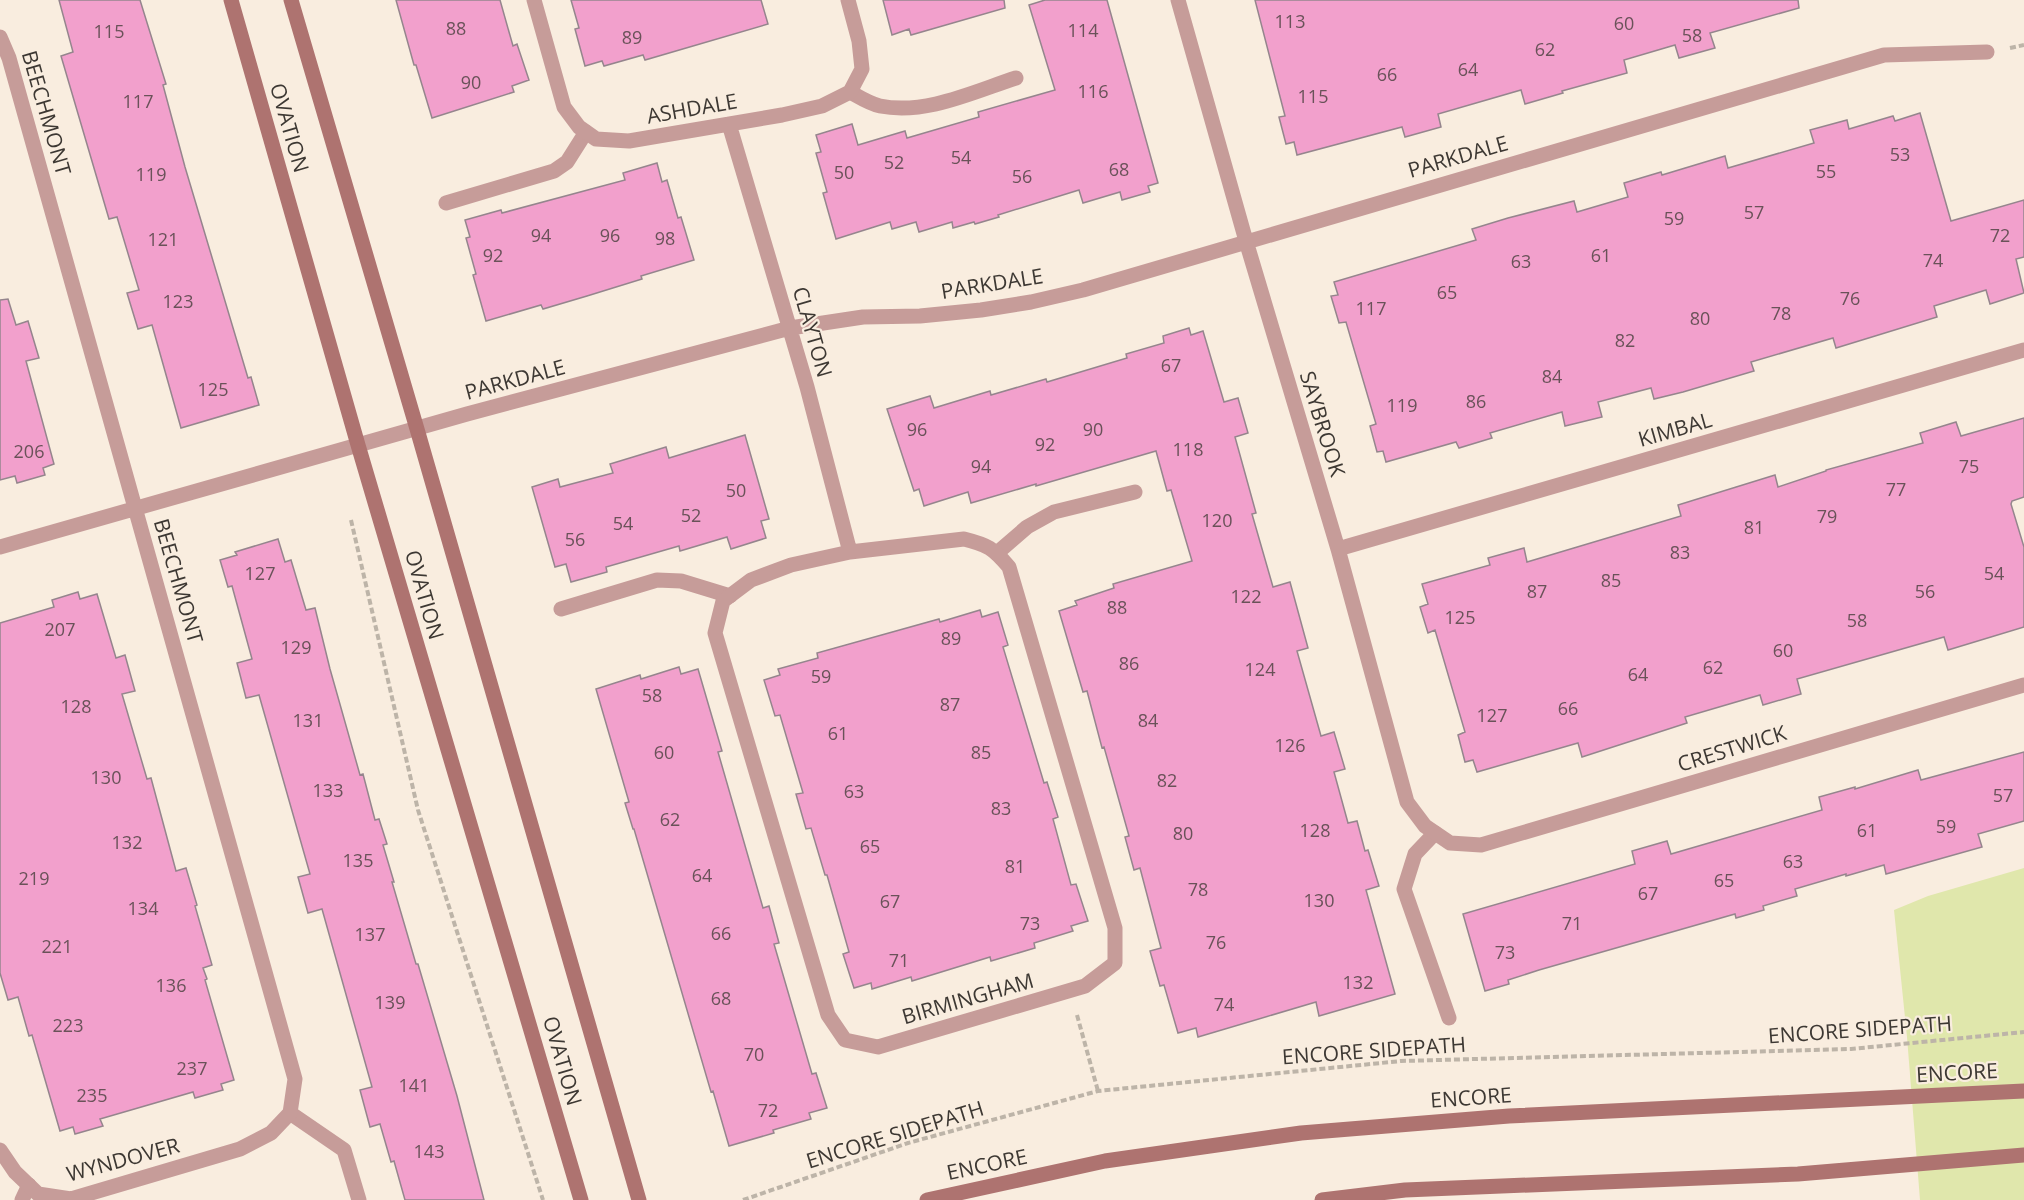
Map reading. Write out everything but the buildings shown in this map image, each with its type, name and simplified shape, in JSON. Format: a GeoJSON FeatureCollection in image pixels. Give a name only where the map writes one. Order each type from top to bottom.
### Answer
{"type":"FeatureCollection","features":[{"type":"Feature","properties":{"kind":"street","name":"OVATION"},"geometry":{"type":"LineString","coordinates":[[231,0],[358,445],[581,1200]]}},
{"type":"Feature","properties":{"kind":"street","name":"OVATION"},"geometry":{"type":"LineString","coordinates":[[291,0],[639,1200]]}},
{"type":"Feature","properties":{"kind":"street"},"geometry":{"type":"LineString","coordinates":[[446,203],[554,171],[567,162],[586,132],[579,127],[564,107],[534,0]]}},
{"type":"Feature","properties":{"kind":"street"},"geometry":{"type":"LineString","coordinates":[[848,0],[859,41],[862,69],[850,93],[878,106],[904,108],[933,105],[1016,78]]}},
{"type":"Feature","properties":{"kind":"street","name":"SAYBROOK"},"geometry":{"type":"LineString","coordinates":[[1178,0],[1246,242],[1338,549],[1407,802],[1425,826],[1450,843]]}},
{"type":"Feature","properties":{"kind":"street","name":"BEECHMONT"},"geometry":{"type":"LineString","coordinates":[[0,37],[9,58],[295,1078],[290,1113]]}},
{"type":"Feature","properties":{"kind":"street","name":"PARKDALE"},"geometry":{"type":"LineString","coordinates":[[0,548],[479,411],[790,328],[863,317],[971,311],[1031,302],[1083,290],[1884,55],[1987,52]]}},
{"type":"Feature","properties":{"kind":"street","name":"ASHDALE"},"geometry":{"type":"LineString","coordinates":[[586,132],[596,139],[629,141],[782,115],[822,106],[850,93]]}},
{"type":"Feature","properties":{"kind":"street","name":"CLAYTON"},"geometry":{"type":"LineString","coordinates":[[729,124],[790,328],[850,552]]}},
{"type":"Feature","properties":{"kind":"street","name":"KIMBAL"},"geometry":{"type":"LineString","coordinates":[[1338,549],[2024,350]]}},
{"type":"Feature","properties":{"kind":"street"},"geometry":{"type":"LineString","coordinates":[[997,553],[1028,527],[1054,512],[1135,492]]}},
{"type":"Feature","properties":{"kind":"street","name":"BIRMINGHAM"},"geometry":{"type":"LineString","coordinates":[[964,539],[984,544],[997,553],[1009,567],[1115,928],[1114,963],[1085,987],[878,1047],[845,1040],[828,1015],[715,633],[723,602],[751,580],[791,565],[850,552],[964,539]]}},
{"type":"Feature","properties":{"kind":"street"},"geometry":{"type":"LineString","coordinates":[[561,609],[657,580],[681,581],[730,596]]}},
{"type":"Feature","properties":{"kind":"street","name":"CRESTWICK"},"geometry":{"type":"LineString","coordinates":[[1450,843],[1481,845],[2024,685]]}},
{"type":"Feature","properties":{"kind":"street"},"geometry":{"type":"LineString","coordinates":[[1435,833],[1415,854],[1404,889],[1449,1018]]}},
{"type":"Feature","properties":{"kind":"street","name":"ENCORE"},"geometry":{"type":"LineString","coordinates":[[927,1200],[1105,1161],[1301,1133],[1509,1116],[2024,1091]]}},
{"type":"Feature","properties":{"kind":"street"},"geometry":{"type":"LineString","coordinates":[[290,1113],[344,1150],[359,1200]]}},
{"type":"Feature","properties":{"kind":"street","name":"WYNDOVER"},"geometry":{"type":"LineString","coordinates":[[0,1149],[15,1172],[38,1194],[71,1199],[240,1149],[271,1133],[290,1113]]}},
{"type":"Feature","properties":{"kind":"street"},"geometry":{"type":"LineString","coordinates":[[1322,1200],[1405,1190],[1798,1174],[2024,1155]]}},
{"type":"Feature","properties":{"kind":"street"},"geometry":{"type":"LineString","coordinates":[[22,1200],[29,1185]]}},
{"type":"Feature","properties":{"kind":"path"},"geometry":{"type":"LineString","coordinates":[[351,520],[418,810],[543,1200]]}},
{"type":"Feature","properties":{"kind":"path"},"geometry":{"type":"LineString","coordinates":[[1070,991],[1098,1091]]}},
{"type":"Feature","properties":{"kind":"path","name":"ENCORE SIDEPATH"},"geometry":{"type":"LineString","coordinates":[[743,1200],[908,1143],[1098,1091],[1401,1061],[1851,1049],[2024,1032]]}},
{"type":"Feature","properties":{"kind":"green space"},"geometry":{"type":"Polygon","coordinates":[[[2024,868],[2024,1200],[1920,1200],[1894,910],[1928,896],[2024,868]]]}}]}
